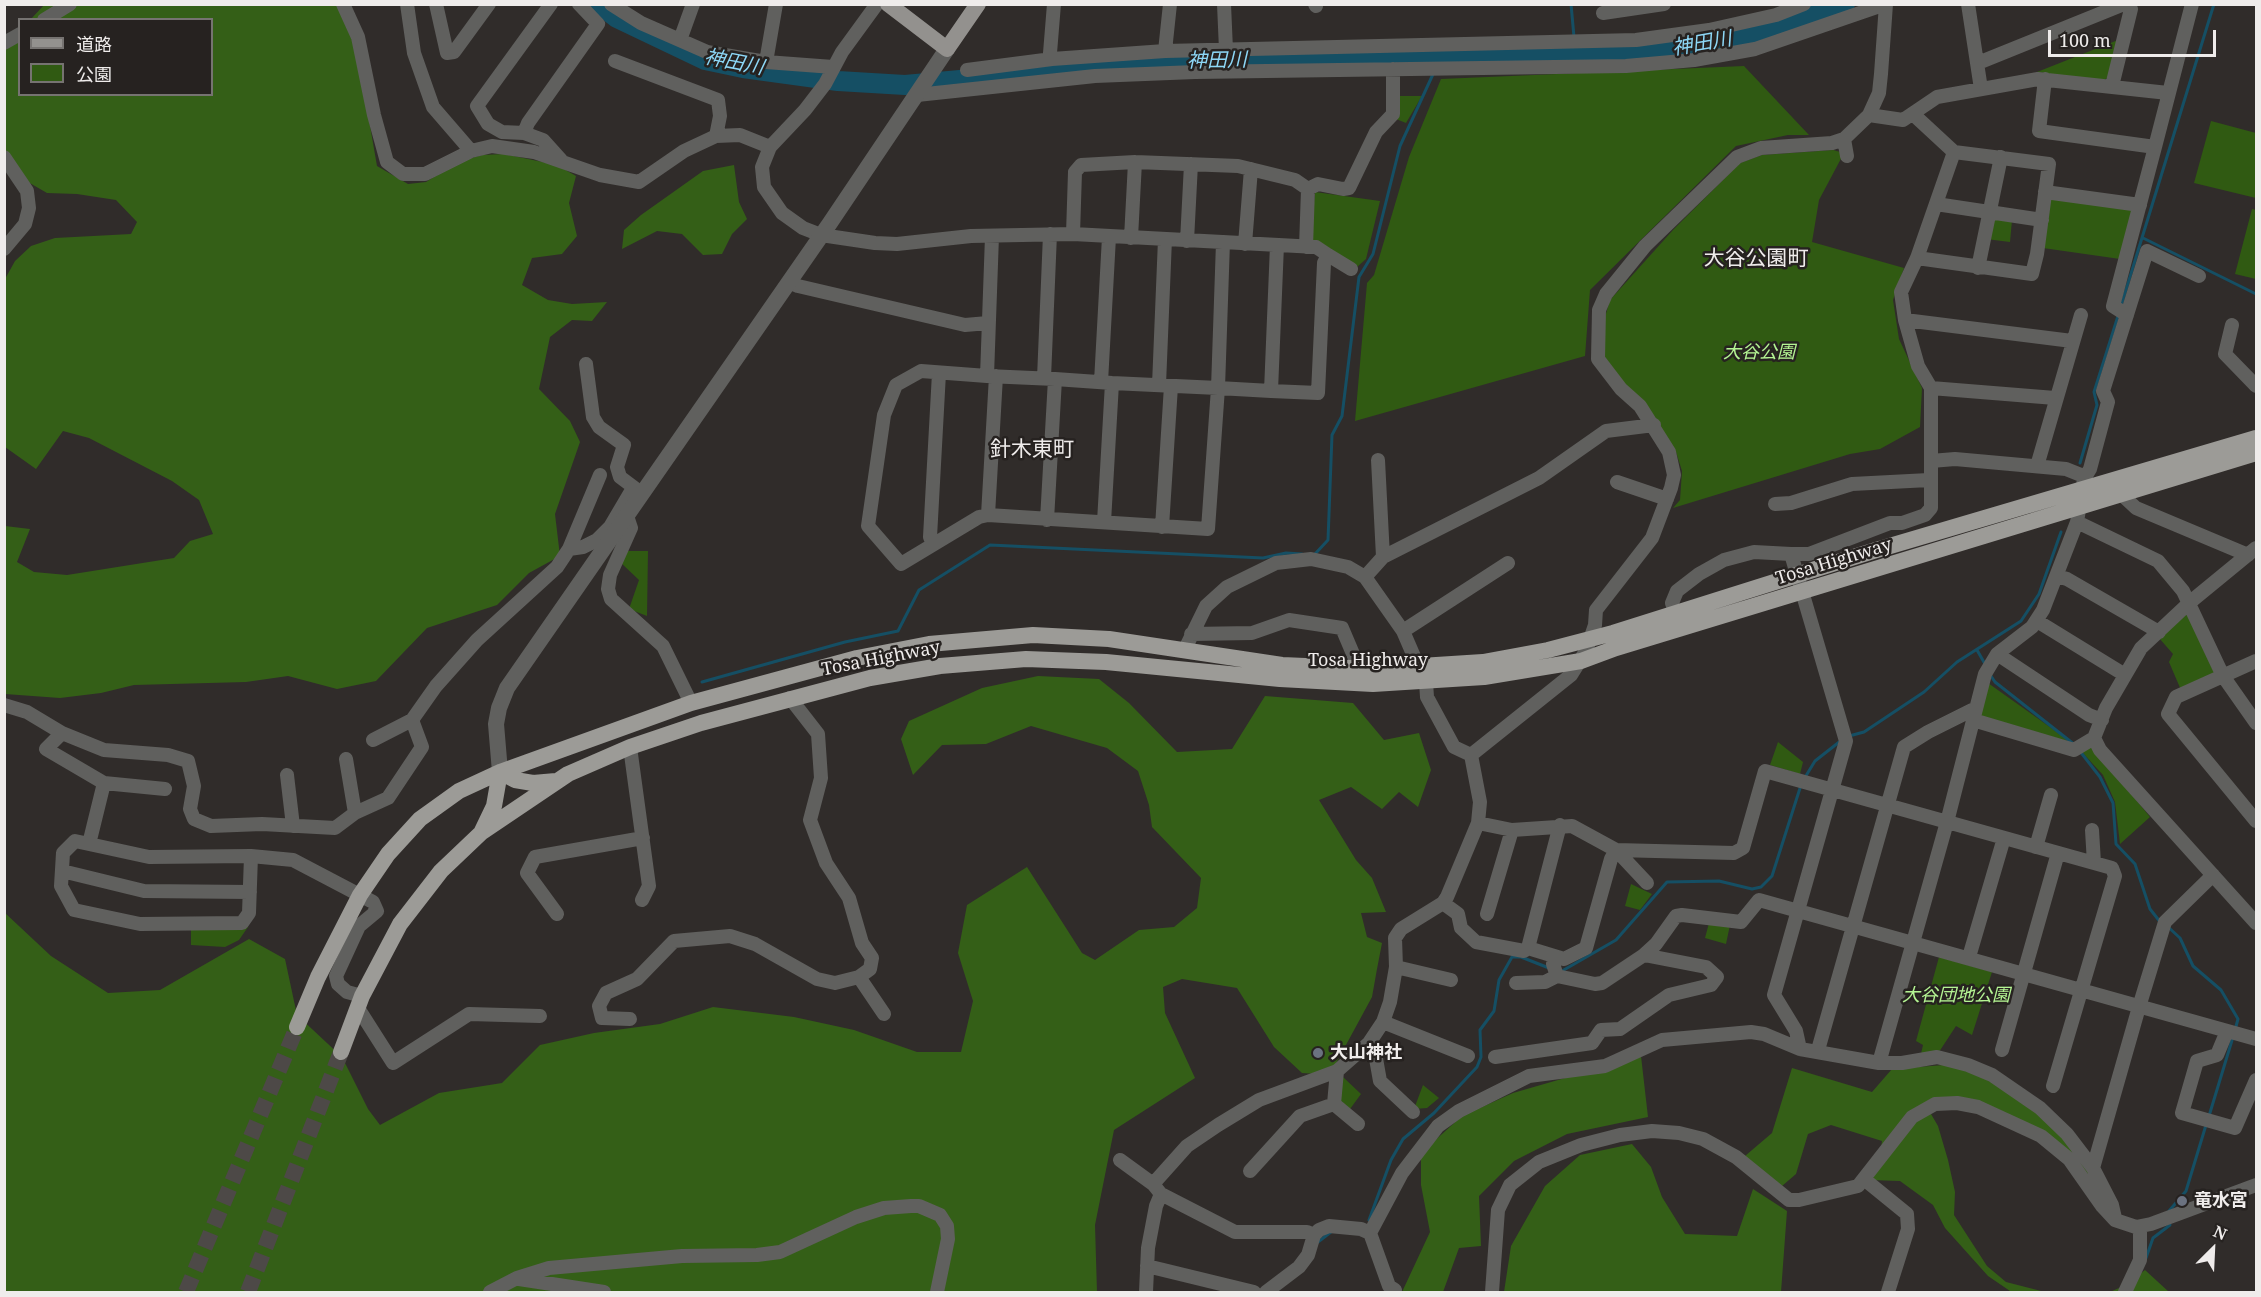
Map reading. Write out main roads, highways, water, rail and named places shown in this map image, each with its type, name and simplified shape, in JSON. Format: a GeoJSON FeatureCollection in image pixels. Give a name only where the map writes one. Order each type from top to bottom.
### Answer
{"type":"FeatureCollection","features":[{"type":"Feature","properties":{"kind":"highway","name":"Tosa Highway"},"geometry":{"type":"LineString","coordinates":[[297,1028],[318,977],[360,895],[388,854],[420,819],[459,791],[500,772],[691,703],[845,660],[929,644],[1033,635],[1188,642],[1282,665],[1359,668],[1422,675],[1484,677],[1581,661],[1800,584],[2081,499],[2256,438]]}},
{"type":"Feature","properties":{"kind":"highway","name":"Tosa Highway"},"geometry":{"type":"LineString","coordinates":[[2081,499],[2121,494],[2256,453]]}},
{"type":"Feature","properties":{"kind":"highway","name":"Tosa Highway"},"geometry":{"type":"LineString","coordinates":[[482,832],[556,781],[630,747],[701,723],[870,678],[940,666],[1026,659],[1106,662],[1280,679],[1373,684],[1590,639],[1676,614],[1800,584]]}},
{"type":"Feature","properties":{"kind":"highway"},"geometry":{"type":"LineString","coordinates":[[341,1052],[360,1002],[400,924],[441,871],[482,832],[494,806],[500,772],[515,780],[533,783],[556,781]]}},
{"type":"Feature","properties":{"kind":"main road"},"geometry":{"type":"LineString","coordinates":[[890,6],[947,49],[978,4]]}},
{"type":"Feature","properties":{"kind":"waterway","name":"神田川"},"geometry":{"type":"LineString","coordinates":[[599,4],[617,18],[705,60],[743,68],[838,81],[905,85],[1157,62],[1662,51],[1738,38],[1845,4]]}},
{"type":"Feature","properties":{"kind":"waterway"},"geometry":{"type":"LineString","coordinates":[[1571,4],[1574,37]]}},
{"type":"Feature","properties":{"kind":"waterway"},"geometry":{"type":"LineString","coordinates":[[2121,306],[2214,4]]}},
{"type":"Feature","properties":{"kind":"waterway","name":"神田川"},"geometry":{"type":"LineString","coordinates":[[1575,46],[1576,54]]}},
{"type":"Feature","properties":{"kind":"waterway"},"geometry":{"type":"LineString","coordinates":[[1315,554],[1328,540],[1332,435],[1342,416],[1359,277],[1373,254],[1400,146],[1434,72]]}},
{"type":"Feature","properties":{"kind":"waterway"},"geometry":{"type":"LineString","coordinates":[[2143,238],[2256,294]]}},
{"type":"Feature","properties":{"kind":"waterway"},"geometry":{"type":"LineString","coordinates":[[2080,463],[2097,405],[2094,392],[2118,316]]}},
{"type":"Feature","properties":{"kind":"waterway"},"geometry":{"type":"LineString","coordinates":[[1849,736],[1864,732],[1924,692],[1957,662],[2021,621],[2039,594],[2061,532]]}},
{"type":"Feature","properties":{"kind":"waterway"},"geometry":{"type":"LineString","coordinates":[[702,682],[845,642],[898,631],[919,590],[990,545],[1263,558],[1286,553],[1302,554]]}},
{"type":"Feature","properties":{"kind":"waterway"},"geometry":{"type":"LineString","coordinates":[[1977,650],[1985,664]]}},
{"type":"Feature","properties":{"kind":"waterway"},"geometry":{"type":"LineString","coordinates":[[1989,673],[1995,682],[2075,745]]}},
{"type":"Feature","properties":{"kind":"waterway"},"geometry":{"type":"LineString","coordinates":[[1804,779],[1815,761],[1843,739]]}},
{"type":"Feature","properties":{"kind":"waterway"},"geometry":{"type":"LineString","coordinates":[[2079,750],[2100,777],[2113,803],[2116,844],[2135,864],[2150,909],[2161,923]]}},
{"type":"Feature","properties":{"kind":"waterway"},"geometry":{"type":"LineString","coordinates":[[1562,971],[1616,940],[1667,882],[1719,881],[1752,889],[1761,887],[1772,876],[1801,785]]}},
{"type":"Feature","properties":{"kind":"waterway"},"geometry":{"type":"LineString","coordinates":[[2167,926],[2180,938],[2193,966],[2221,990],[2238,1019],[2235,1030]]}},
{"type":"Feature","properties":{"kind":"waterway"},"geometry":{"type":"LineString","coordinates":[[1369,1220],[1391,1160],[1403,1139],[1434,1113],[1477,1067],[1481,1057],[1480,1030],[1494,1011],[1499,980],[1512,957],[1521,957],[1549,968]]}},
{"type":"Feature","properties":{"kind":"waterway"},"geometry":{"type":"LineString","coordinates":[[2209,1116],[2233,1037]]}},
{"type":"Feature","properties":{"kind":"waterway"},"geometry":{"type":"LineString","coordinates":[[2169,1211],[2186,1191],[2206,1125]]}},
{"type":"Feature","properties":{"kind":"waterway"},"geometry":{"type":"LineString","coordinates":[[2146,1258],[2153,1238],[2170,1225]]}},
{"type":"Feature","properties":{"kind":"waterway"},"geometry":{"type":"LineString","coordinates":[[1318,1242],[1331,1232]]}},
{"type":"Feature","properties":{"kind":"tunnel"},"geometry":{"type":"LineString","coordinates":[[186,1292],[297,1027]]}},
{"type":"Feature","properties":{"kind":"tunnel"},"geometry":{"type":"LineString","coordinates":[[248,1292],[341,1052]]}},
{"type":"Feature","properties":{"kind":"place","name":"大山神社"},"geometry":{"type":"Point","coordinates":[1318,1053]}},
{"type":"Feature","properties":{"kind":"place","name":"竜水宮"},"geometry":{"type":"Point","coordinates":[2182,1201]}},
{"type":"Feature","properties":{"kind":"district","name":"大谷公園町"},"geometry":{"type":"Point","coordinates":[1756,259]}},
{"type":"Feature","properties":{"kind":"district","name":"針木東町"},"geometry":{"type":"Point","coordinates":[1032,450]}},
{"type":"Feature","properties":{"kind":"park label","name":"大谷公園"},"geometry":{"type":"Point","coordinates":[1759,353]}},
{"type":"Feature","properties":{"kind":"park label","name":"大谷団地公園"},"geometry":{"type":"Point","coordinates":[1956,996]}}]}
